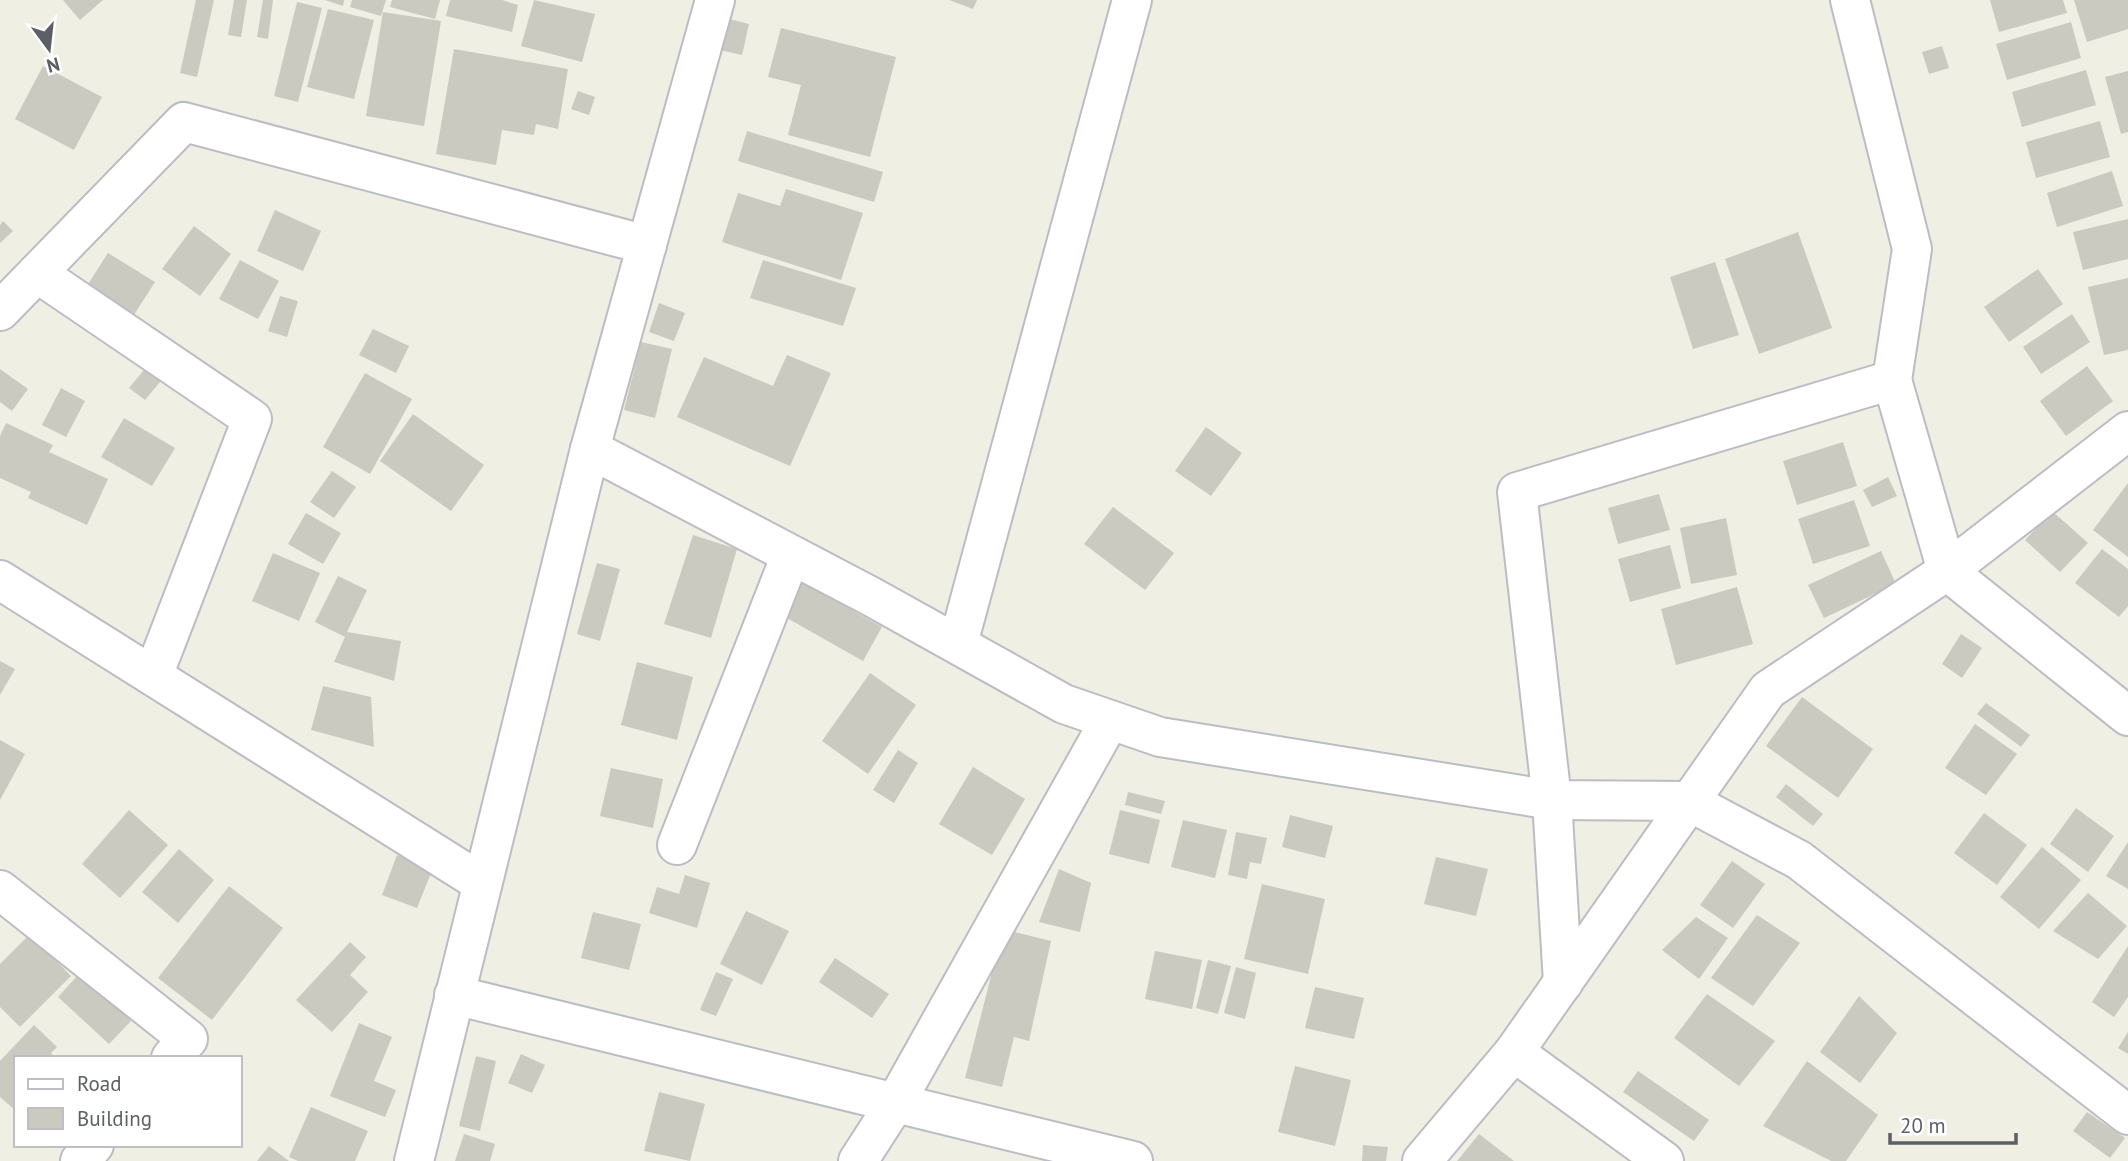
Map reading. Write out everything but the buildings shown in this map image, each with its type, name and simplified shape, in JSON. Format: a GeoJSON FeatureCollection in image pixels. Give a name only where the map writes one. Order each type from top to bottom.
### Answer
{"type":"FeatureCollection","features":[{"type":"Feature","properties":{"kind":"street"},"geometry":{"type":"LineString","coordinates":[[414,1161],[590,449],[715,0]]}},
{"type":"Feature","properties":{"kind":"street"},"geometry":{"type":"LineString","coordinates":[[958,644],[1132,0]]}},
{"type":"Feature","properties":{"kind":"street"},"geometry":{"type":"LineString","coordinates":[[1850,0],[1912,249],[1892,380],[1947,571],[2128,716]]}},
{"type":"Feature","properties":{"kind":"street"},"geometry":{"type":"LineString","coordinates":[[0,311],[184,122],[647,245]]}},
{"type":"Feature","properties":{"kind":"street"},"geometry":{"type":"LineString","coordinates":[[37,273],[252,419],[153,676]]}},
{"type":"Feature","properties":{"kind":"street"},"geometry":{"type":"LineString","coordinates":[[1563,983],[1552,800],[1517,492],[1892,380]]}},
{"type":"Feature","properties":{"kind":"street"},"geometry":{"type":"LineString","coordinates":[[1422,1161],[1514,1052],[1768,690],[1947,571],[2128,431]]}},
{"type":"Feature","properties":{"kind":"street"},"geometry":{"type":"LineString","coordinates":[[590,449],[958,644],[1065,704],[1160,737],[1552,800],[1688,801],[1800,860],[2128,1115]]}},
{"type":"Feature","properties":{"kind":"street"},"geometry":{"type":"LineString","coordinates":[[677,845],[791,555]]}},
{"type":"Feature","properties":{"kind":"street"},"geometry":{"type":"LineString","coordinates":[[0,580],[482,883]]}},
{"type":"Feature","properties":{"kind":"street"},"geometry":{"type":"LineString","coordinates":[[858,1161],[895,1102],[1110,720]]}},
{"type":"Feature","properties":{"kind":"street"},"geometry":{"type":"LineString","coordinates":[[0,890],[188,1039],[173,1056]]}},
{"type":"Feature","properties":{"kind":"street"},"geometry":{"type":"LineString","coordinates":[[454,995],[1133,1161]]}},
{"type":"Feature","properties":{"kind":"street"},"geometry":{"type":"LineString","coordinates":[[1514,1052],[1664,1161]]}},
{"type":"Feature","properties":{"kind":"street"},"geometry":{"type":"LineString","coordinates":[[80,1161],[92,1147]]}}]}
